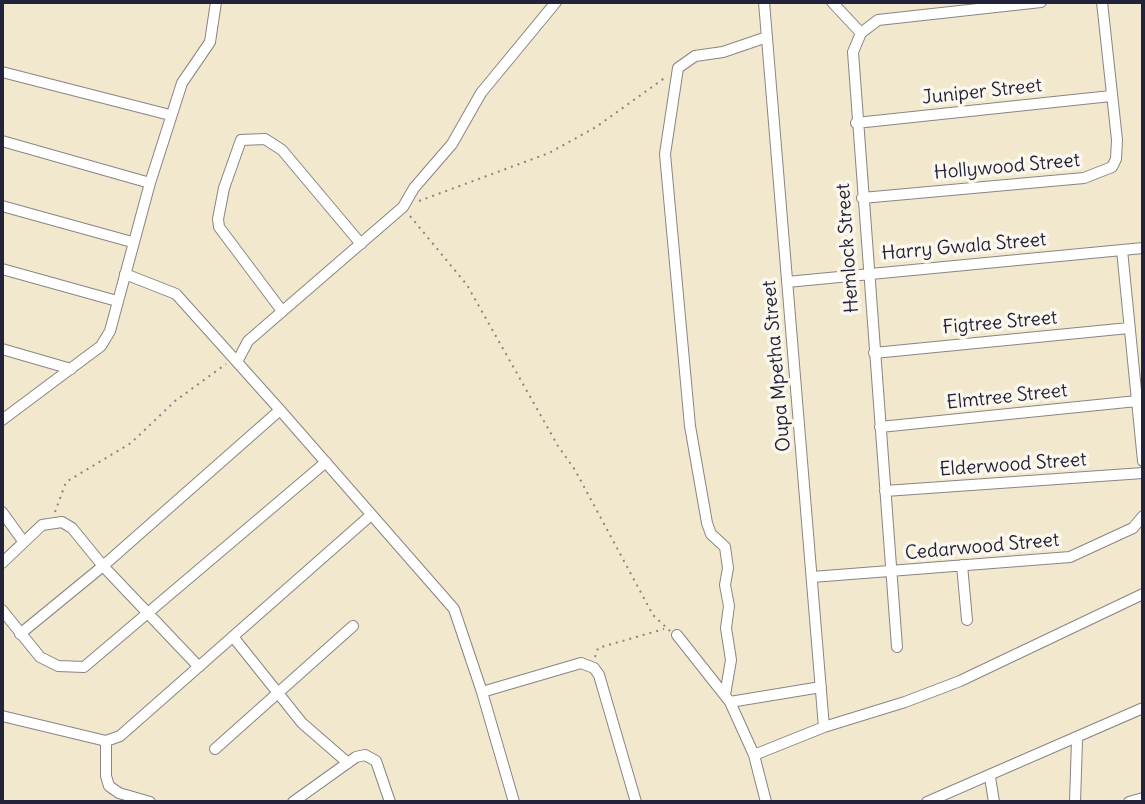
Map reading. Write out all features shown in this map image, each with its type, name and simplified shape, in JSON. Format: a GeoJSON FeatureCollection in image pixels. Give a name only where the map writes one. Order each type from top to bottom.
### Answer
{"type":"FeatureCollection","features":[{"type":"Feature","properties":{"kind":"street"},"geometry":{"type":"LineString","coordinates":[[2,420],[100,346],[110,331],[132,242],[170,115],[181,83],[210,42],[216,2]]}},
{"type":"Feature","properties":{"kind":"street"},"geometry":{"type":"LineString","coordinates":[[237,362],[248,341],[402,207],[414,188],[452,144],[477,98],[556,2]]}},
{"type":"Feature","properties":{"kind":"street","name":"Oupa Mpetha Street"},"geometry":{"type":"LineString","coordinates":[[764,2],[824,727]]}},
{"type":"Feature","properties":{"kind":"street"},"geometry":{"type":"LineString","coordinates":[[832,2],[861,33],[878,20],[889,18],[1041,2]]}},
{"type":"Feature","properties":{"kind":"street","name":"Hollywood Street"},"geometry":{"type":"LineString","coordinates":[[862,198],[1084,178],[1105,173],[1112,167],[1117,150],[1102,2]]}},
{"type":"Feature","properties":{"kind":"street","name":"Hemlock Street"},"geometry":{"type":"LineString","coordinates":[[861,33],[852,64],[897,647]]}},
{"type":"Feature","properties":{"kind":"street"},"geometry":{"type":"LineString","coordinates":[[728,699],[731,660],[726,628],[729,606],[725,586],[728,568],[725,547],[711,534],[703,507],[684,381],[680,290],[667,196],[665,153],[678,68],[695,56],[723,52],[767,37]]}},
{"type":"Feature","properties":{"kind":"street"},"geometry":{"type":"LineString","coordinates":[[2,72],[170,115]]}},
{"type":"Feature","properties":{"kind":"street","name":"Juniper Street"},"geometry":{"type":"LineString","coordinates":[[856,123],[1111,96]]}},
{"type":"Feature","properties":{"kind":"street"},"geometry":{"type":"LineString","coordinates":[[282,311],[219,227],[222,198],[241,140],[265,139],[282,150],[361,244]]}},
{"type":"Feature","properties":{"kind":"street"},"geometry":{"type":"LineString","coordinates":[[2,141],[150,183]]}},
{"type":"Feature","properties":{"kind":"street"},"geometry":{"type":"LineString","coordinates":[[2,206],[132,242]]}},
{"type":"Feature","properties":{"kind":"street","name":"Harry Gwala Street"},"geometry":{"type":"LineString","coordinates":[[787,282],[1143,248]]}},
{"type":"Feature","properties":{"kind":"street"},"geometry":{"type":"LineString","coordinates":[[1122,250],[1143,461]]}},
{"type":"Feature","properties":{"kind":"street"},"geometry":{"type":"LineString","coordinates":[[2,269],[117,301]]}},
{"type":"Feature","properties":{"kind":"street"},"geometry":{"type":"LineString","coordinates":[[125,274],[176,293],[454,609],[514,802]]}},
{"type":"Feature","properties":{"kind":"street","name":"Figtree Street"},"geometry":{"type":"LineString","coordinates":[[874,353],[1129,328]]}},
{"type":"Feature","properties":{"kind":"street"},"geometry":{"type":"LineString","coordinates":[[2,349],[71,369]]}},
{"type":"Feature","properties":{"kind":"street","name":"Elmtree Street"},"geometry":{"type":"LineString","coordinates":[[880,427],[1137,401]]}},
{"type":"Feature","properties":{"kind":"street"},"geometry":{"type":"LineString","coordinates":[[20,634],[103,566],[280,410]]}},
{"type":"Feature","properties":{"kind":"street"},"geometry":{"type":"LineString","coordinates":[[2,610],[40,657],[58,666],[85,667],[326,462]]}},
{"type":"Feature","properties":{"kind":"street","name":"Elderwood Street"},"geometry":{"type":"LineString","coordinates":[[885,491],[1143,473]]}},
{"type":"Feature","properties":{"kind":"street"},"geometry":{"type":"LineString","coordinates":[[2,512],[23,541]]}},
{"type":"Feature","properties":{"kind":"street"},"geometry":{"type":"LineString","coordinates":[[2,716],[106,741],[120,737],[371,515]]}},
{"type":"Feature","properties":{"kind":"street","name":"Cedarwood Street"},"geometry":{"type":"LineString","coordinates":[[812,578],[1070,557],[1133,528],[1143,516]]}},
{"type":"Feature","properties":{"kind":"street"},"geometry":{"type":"LineString","coordinates":[[2,564],[23,541],[52,521],[72,527],[103,566],[199,667]]}},
{"type":"Feature","properties":{"kind":"street"},"geometry":{"type":"LineString","coordinates":[[962,565],[967,620]]}},
{"type":"Feature","properties":{"kind":"street"},"geometry":{"type":"LineString","coordinates":[[754,755],[824,727],[894,706],[960,681],[1143,594]]}},
{"type":"Feature","properties":{"kind":"street"},"geometry":{"type":"LineString","coordinates":[[215,749],[353,626]]}},
{"type":"Feature","properties":{"kind":"street"},"geometry":{"type":"LineString","coordinates":[[677,635],[728,699],[754,755],[766,802]]}},
{"type":"Feature","properties":{"kind":"street"},"geometry":{"type":"LineString","coordinates":[[234,638],[302,723],[348,763]]}},
{"type":"Feature","properties":{"kind":"street"},"geometry":{"type":"LineString","coordinates":[[482,692],[572,664],[591,666],[599,675],[636,802]]}},
{"type":"Feature","properties":{"kind":"street"},"geometry":{"type":"LineString","coordinates":[[728,699],[821,687]]}},
{"type":"Feature","properties":{"kind":"street"},"geometry":{"type":"LineString","coordinates":[[927,802],[1077,740],[1143,708]]}},
{"type":"Feature","properties":{"kind":"street"},"geometry":{"type":"LineString","coordinates":[[1075,802],[1077,740]]}},
{"type":"Feature","properties":{"kind":"street"},"geometry":{"type":"LineString","coordinates":[[106,741],[106,775],[109,786],[119,793],[150,802]]}},
{"type":"Feature","properties":{"kind":"street"},"geometry":{"type":"LineString","coordinates":[[293,802],[360,755],[370,756],[381,771],[390,802]]}},
{"type":"Feature","properties":{"kind":"street"},"geometry":{"type":"LineString","coordinates":[[990,777],[994,802]]}},
{"type":"Feature","properties":{"kind":"street"},"geometry":{"type":"LineString","coordinates":[[1129,802],[1143,798]]}},
{"type":"Feature","properties":{"kind":"path"},"geometry":{"type":"LineString","coordinates":[[677,635],[665,628],[653,615],[575,470],[558,446],[467,285],[402,207],[549,153],[596,127],[678,68]]}},
{"type":"Feature","properties":{"kind":"path"},"geometry":{"type":"LineString","coordinates":[[52,521],[66,482],[131,443],[175,401],[221,365],[237,362]]}},
{"type":"Feature","properties":{"kind":"path"},"geometry":{"type":"LineString","coordinates":[[591,666],[598,648],[665,628]]}}]}
